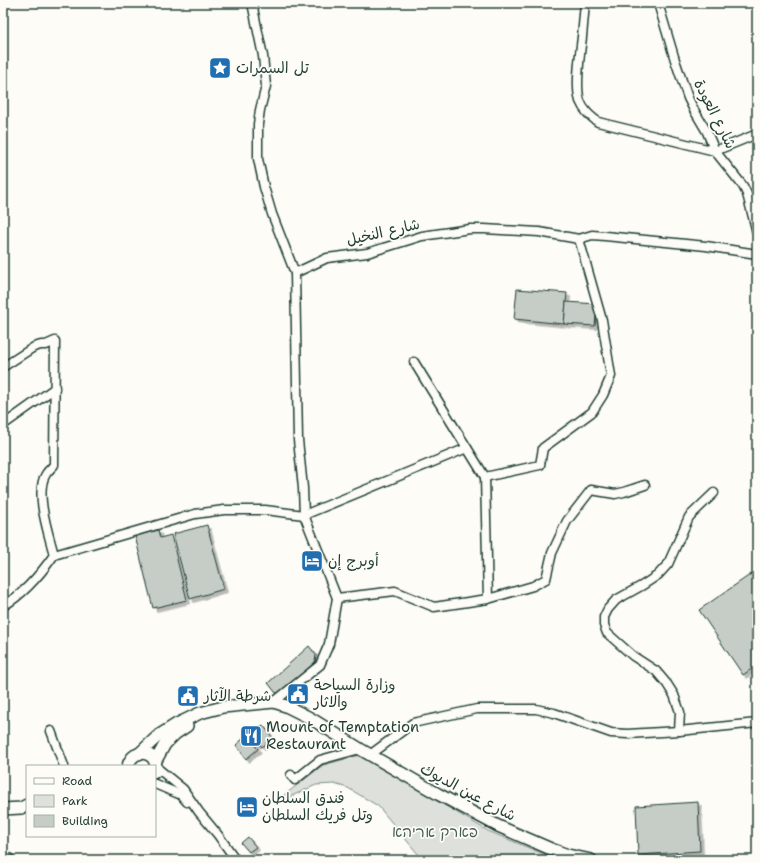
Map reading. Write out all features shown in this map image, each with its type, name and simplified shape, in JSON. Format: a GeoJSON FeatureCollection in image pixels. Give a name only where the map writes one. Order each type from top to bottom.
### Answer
{"type":"FeatureCollection","features":[{"type":"Feature","properties":{"kind":"main road"},"geometry":{"type":"LineString","coordinates":[[126,764],[158,736],[177,724],[200,713],[223,707],[274,702]]}},
{"type":"Feature","properties":{"kind":"main road","name":"شارع عين الديوك"},"geometry":{"type":"LineString","coordinates":[[274,702],[286,706],[310,718],[438,794],[511,833],[568,855],[591,860]]}},
{"type":"Feature","properties":{"kind":"main road"},"geometry":{"type":"LineString","coordinates":[[156,767],[165,744],[175,734],[223,707]]}},
{"type":"Feature","properties":{"kind":"main road"},"geometry":{"type":"LineString","coordinates":[[140,753],[150,755],[153,758],[155,765]]}},
{"type":"Feature","properties":{"kind":"main road"},"geometry":{"type":"LineString","coordinates":[[3,809],[20,808],[26,805]]}},
{"type":"Feature","properties":{"kind":"street"},"geometry":{"type":"LineString","coordinates":[[252,3],[263,56],[266,86],[258,124],[258,159],[272,214],[295,273],[298,440],[304,515],[337,598],[329,644],[320,665],[274,702]]}},
{"type":"Feature","properties":{"kind":"street"},"geometry":{"type":"LineString","coordinates":[[585,3],[578,94],[584,109],[589,116],[598,122],[715,151],[757,134]]}},
{"type":"Feature","properties":{"kind":"street","name":"شارع العودة"},"geometry":{"type":"LineString","coordinates":[[658,3],[688,98],[707,132],[715,151],[743,186],[747,194],[757,233]]}},
{"type":"Feature","properties":{"kind":"street","name":"شارع النخيل"},"geometry":{"type":"LineString","coordinates":[[295,273],[327,258],[366,253],[422,236],[470,229],[539,232],[579,239],[592,235],[605,236],[706,246],[757,254]]}},
{"type":"Feature","properties":{"kind":"street"},"geometry":{"type":"LineString","coordinates":[[485,477],[540,465],[543,448],[592,412],[603,395],[611,376],[602,320],[579,239]]}},
{"type":"Feature","properties":{"kind":"street"},"geometry":{"type":"LineString","coordinates":[[3,367],[34,347],[46,345],[55,341],[54,465],[45,475],[42,487],[42,500],[54,555]]}},
{"type":"Feature","properties":{"kind":"street"},"geometry":{"type":"LineString","coordinates":[[414,362],[485,477],[488,599]]}},
{"type":"Feature","properties":{"kind":"street"},"geometry":{"type":"LineString","coordinates":[[3,425],[55,388]]}},
{"type":"Feature","properties":{"kind":"street"},"geometry":{"type":"LineString","coordinates":[[3,606],[14,599],[29,585],[46,567],[54,555],[195,514],[224,510],[265,510],[304,515],[467,448]]}},
{"type":"Feature","properties":{"kind":"street"},"geometry":{"type":"LineString","coordinates":[[337,598],[395,591],[434,607],[488,599],[533,586],[546,579],[552,553],[567,521],[591,490],[615,494],[645,485]]}},
{"type":"Feature","properties":{"kind":"street"},"geometry":{"type":"LineString","coordinates":[[679,731],[680,712],[674,695],[667,684],[656,671],[633,656],[607,633],[604,625],[604,617],[608,609],[616,600],[648,582],[658,575],[668,564],[689,517],[714,493]]}},
{"type":"Feature","properties":{"kind":"street"},"geometry":{"type":"LineString","coordinates":[[370,755],[413,723],[477,709],[536,709],[554,713],[611,733],[627,734],[679,731],[757,723]]}},
{"type":"Feature","properties":{"kind":"street"},"geometry":{"type":"LineString","coordinates":[[51,731],[64,765]]}},
{"type":"Feature","properties":{"kind":"street"},"geometry":{"type":"LineString","coordinates":[[291,775],[295,780],[320,760],[360,749]]}},
{"type":"Feature","properties":{"kind":"street"},"geometry":{"type":"LineString","coordinates":[[156,767],[183,789],[236,860]]}},
{"type":"Feature","properties":{"kind":"street"},"geometry":{"type":"LineString","coordinates":[[156,784],[180,795],[199,812]]}},
{"type":"Feature","properties":{"kind":"green space","name":"פארק אריהא"},"geometry":{"type":"Polygon","coordinates":[[[360,755],[488,831],[562,860],[423,860],[378,806],[348,788],[334,784],[316,785],[285,799],[283,796],[323,765],[360,755]]]}},
{"type":"Feature","properties":{"kind":"building"},"geometry":{"type":"Polygon","coordinates":[[[517,289],[567,293],[564,324],[514,319],[517,289]]]}},
{"type":"Feature","properties":{"kind":"building"},"geometry":{"type":"Polygon","coordinates":[[[566,302],[597,304],[595,326],[564,324],[566,302]]]}},
{"type":"Feature","properties":{"kind":"building"},"geometry":{"type":"Polygon","coordinates":[[[207,525],[224,589],[190,599],[173,534],[207,525]]]}},
{"type":"Feature","properties":{"kind":"building"},"geometry":{"type":"Polygon","coordinates":[[[158,530],[160,538],[171,535],[187,600],[153,608],[135,536],[158,530]]]}},
{"type":"Feature","properties":{"kind":"building"},"geometry":{"type":"Polygon","coordinates":[[[757,570],[757,665],[743,675],[699,610],[757,570]]]}},
{"type":"Feature","properties":{"kind":"building"},"geometry":{"type":"Polygon","coordinates":[[[309,646],[316,655],[315,662],[281,693],[276,693],[268,683],[309,646]]]}},
{"type":"Feature","properties":{"kind":"building"},"geometry":{"type":"Polygon","coordinates":[[[263,725],[273,738],[262,747],[259,743],[255,746],[258,749],[246,759],[236,745],[252,731],[253,732],[263,725]]]}},
{"type":"Feature","properties":{"kind":"building"},"geometry":{"type":"Polygon","coordinates":[[[698,802],[700,851],[638,855],[636,806],[698,802]]]}},
{"type":"Feature","properties":{"kind":"building"},"geometry":{"type":"Polygon","coordinates":[[[248,837],[256,847],[249,852],[241,843],[248,837]]]}},
{"type":"Feature","properties":{"kind":"building"},"geometry":{"type":"Polygon","coordinates":[[[12,853],[15,860],[3,860],[3,857],[12,853]]]}},
{"type":"Feature","properties":{"kind":"place","name":"تل السمرات"},"geometry":{"type":"Point","coordinates":[220,68]}},
{"type":"Feature","properties":{"kind":"place","name":"أوبرج إن"},"geometry":{"type":"Point","coordinates":[312,561]}},
{"type":"Feature","properties":{"kind":"place","name":"وزارة السياحة والاثار"},"geometry":{"type":"Point","coordinates":[298,694]}},
{"type":"Feature","properties":{"kind":"place","name":"شرطة الآثار"},"geometry":{"type":"Point","coordinates":[188,696]}},
{"type":"Feature","properties":{"kind":"place","name":"Mount of Temptation Restaurant"},"geometry":{"type":"Point","coordinates":[251,736]}},
{"type":"Feature","properties":{"kind":"place","name":"فندق السلطان وتل فريك السلطان"},"geometry":{"type":"Point","coordinates":[247,807]}}]}
